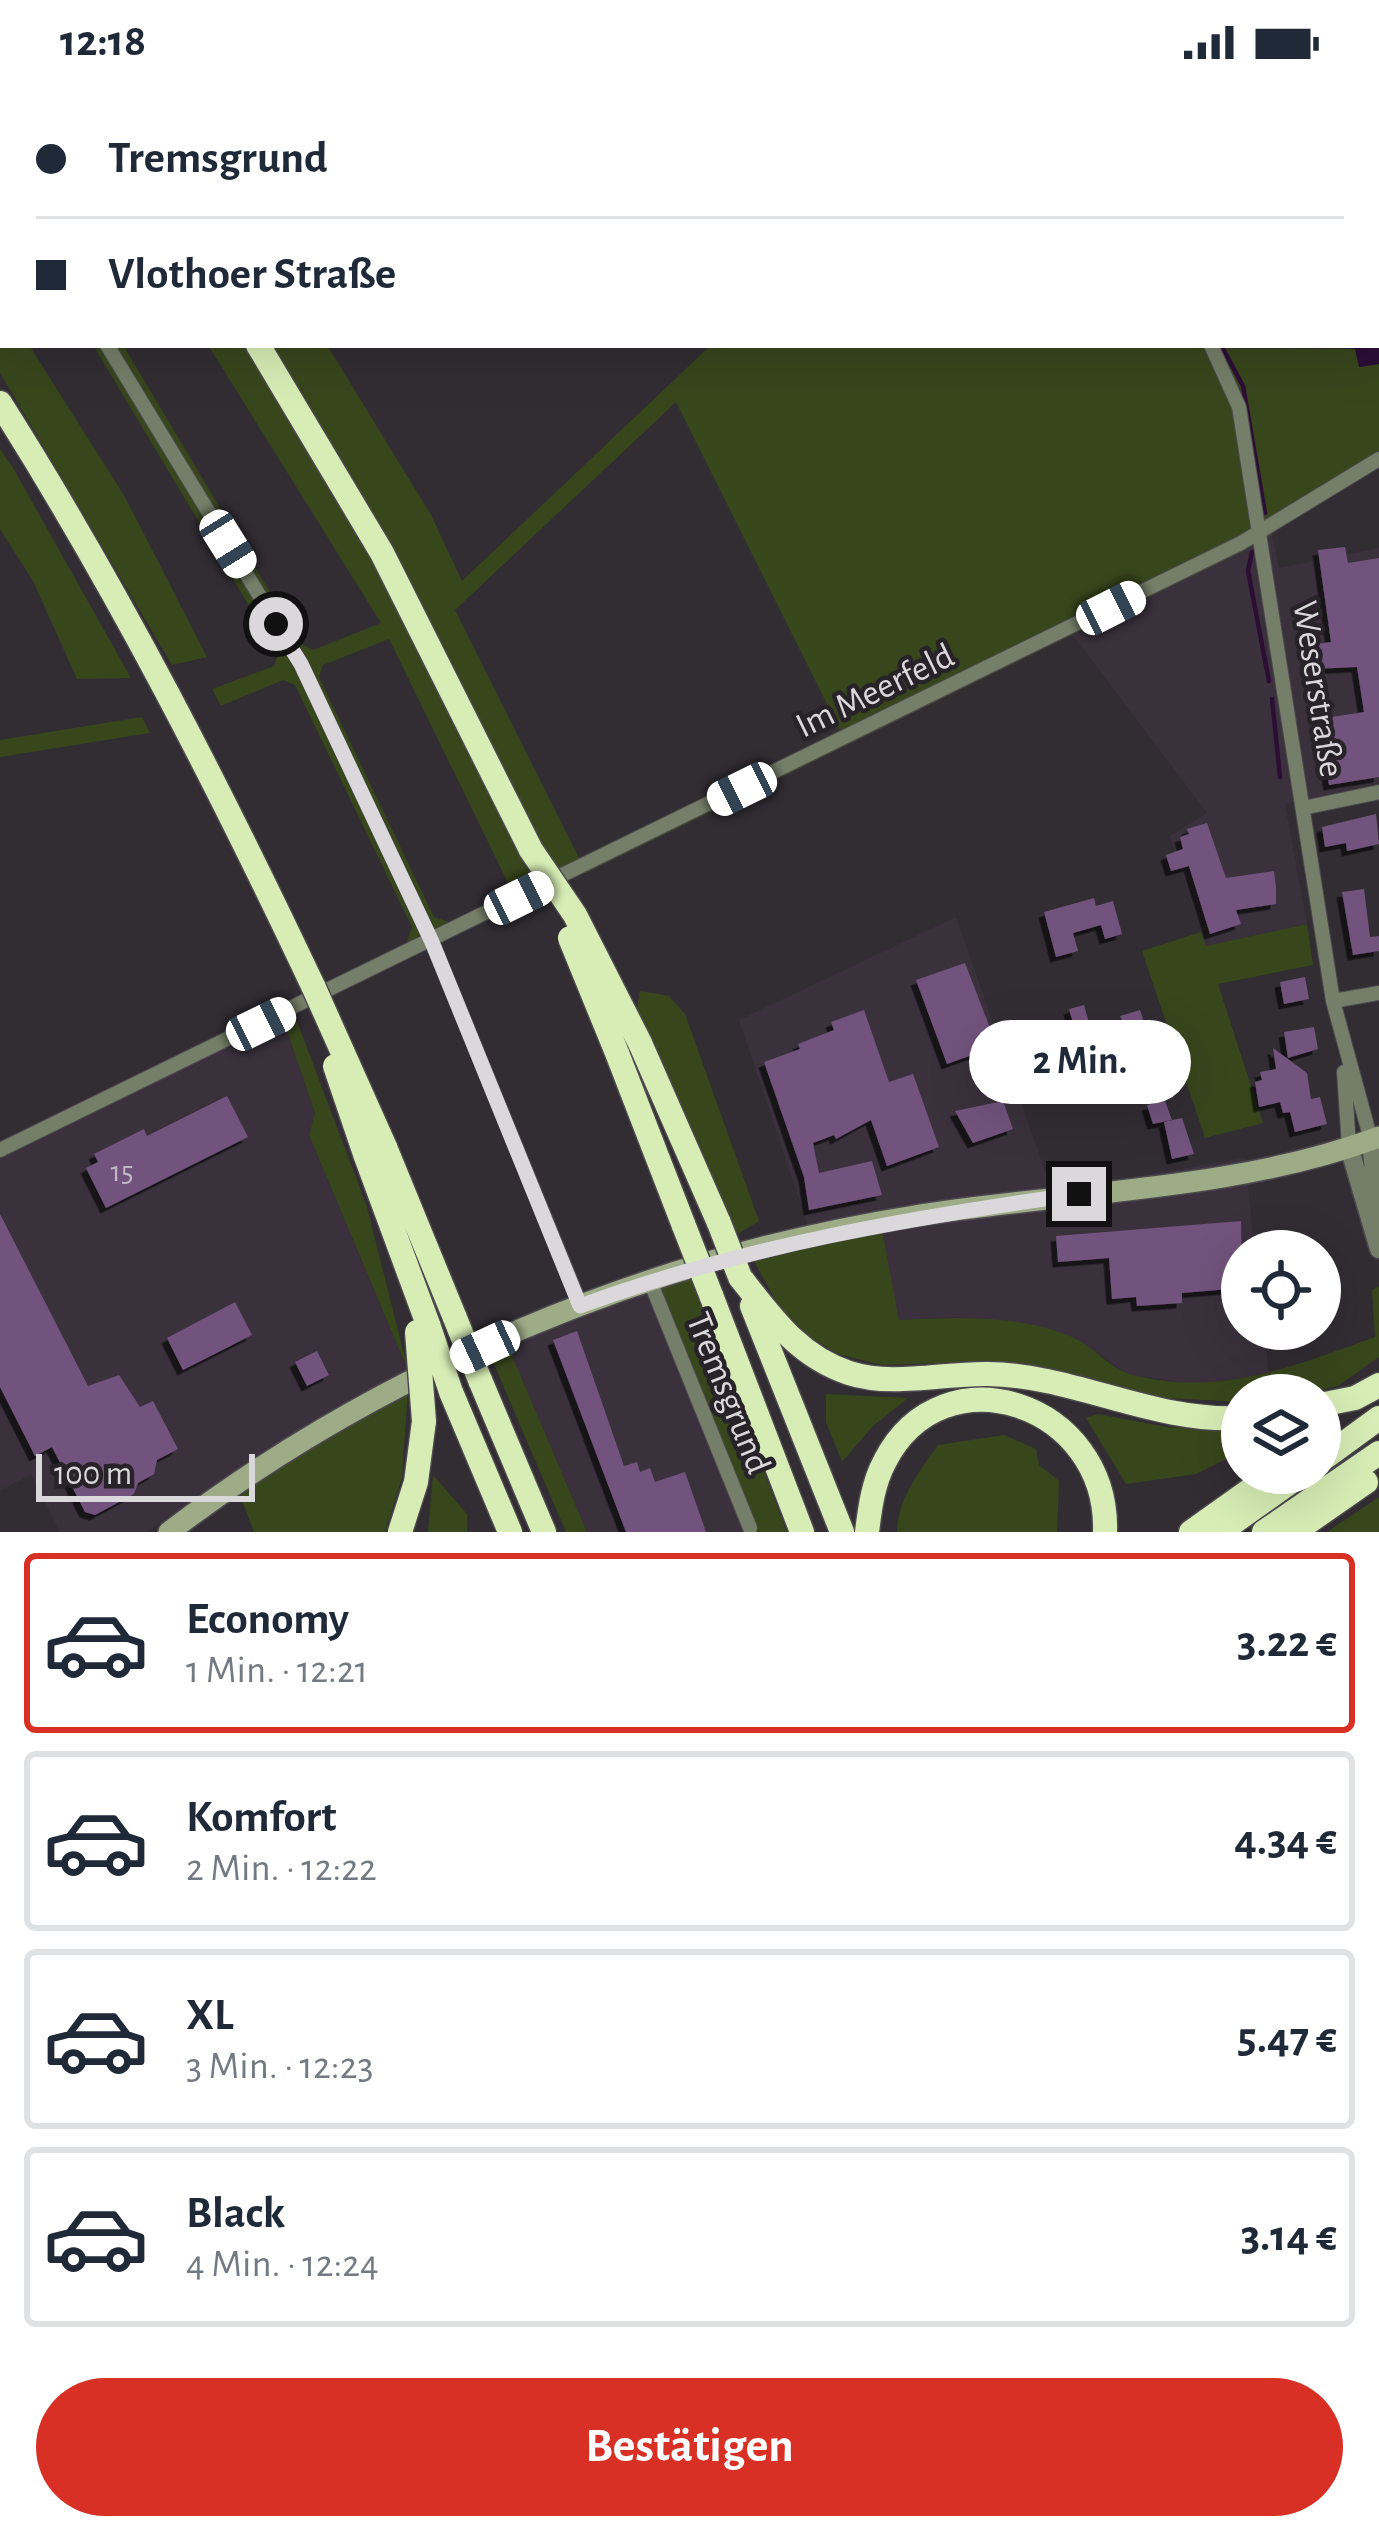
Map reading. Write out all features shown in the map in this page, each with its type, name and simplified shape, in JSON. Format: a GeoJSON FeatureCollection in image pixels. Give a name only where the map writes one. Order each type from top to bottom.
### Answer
{"type":"FeatureCollection","features":[{"type":"Feature","properties":{"kind":"highway"},"geometry":{"type":"LineString","coordinates":[[260,348],[382,553],[719,1223],[842,1532]]}},
{"type":"Feature","properties":{"kind":"highway"},"geometry":{"type":"LineString","coordinates":[[0,403],[80,529],[146,651],[314,988],[375,1151],[455,1318],[544,1532]]}},
{"type":"Feature","properties":{"kind":"highway"},"geometry":{"type":"LineString","coordinates":[[628,1048],[684,1226],[802,1532]]}},
{"type":"Feature","properties":{"kind":"highway"},"geometry":{"type":"LineString","coordinates":[[375,1151],[423,1329],[510,1532]]}},
{"type":"Feature","properties":{"kind":"highway"},"geometry":{"type":"LineString","coordinates":[[740,1277],[799,1348],[853,1375],[1024,1376],[1160,1413],[1221,1419]]}},
{"type":"Feature","properties":{"kind":"highway"},"geometry":{"type":"LineString","coordinates":[[400,1532],[416,1482],[424,1421],[423,1329]]}},
{"type":"Feature","properties":{"kind":"highway"},"geometry":{"type":"LineString","coordinates":[[1341,1398],[1379,1385]]}},
{"type":"Feature","properties":{"kind":"highway"},"geometry":{"type":"LineString","coordinates":[[1341,1425],[1379,1398]]}},
{"type":"Feature","properties":{"kind":"highway"},"geometry":{"type":"LineString","coordinates":[[867,1532],[873,1491],[886,1458],[910,1429],[942,1409],[984,1400],[1048,1418],[1076,1440],[1095,1468],[1106,1502],[1105,1532]]}},
{"type":"Feature","properties":{"kind":"highway"},"geometry":{"type":"LineString","coordinates":[[1341,1445],[1379,1418]]}},
{"type":"Feature","properties":{"kind":"highway"},"geometry":{"type":"LineString","coordinates":[[1264,1532],[1379,1453]]}},
{"type":"Feature","properties":{"kind":"highway"},"geometry":{"type":"LineString","coordinates":[[1294,1532],[1379,1473]]}},
{"type":"Feature","properties":{"kind":"highway"},"geometry":{"type":"LineString","coordinates":[[1318,1532],[1379,1490]]}},
{"type":"Feature","properties":{"kind":"highway"},"geometry":{"type":"LineString","coordinates":[[1191,1532],[1244,1494]]}},
{"type":"Feature","properties":{"kind":"highway"},"geometry":{"type":"LineString","coordinates":[[1220,1532],[1273,1494]]}},
{"type":"Feature","properties":{"kind":"main road"},"geometry":{"type":"LineString","coordinates":[[169,1532],[342,1418],[580,1306],[650,1281],[845,1229],[1213,1178],[1366,1142]]}},
{"type":"Feature","properties":{"kind":"street"},"geometry":{"type":"LineString","coordinates":[[108,348],[301,664],[432,942],[580,1306]]}},
{"type":"Feature","properties":{"kind":"street","name":"Weserstraße"},"geometry":{"type":"LineString","coordinates":[[1212,348],[1239,407],[1333,1000],[1366,1142],[1379,1225]]}},
{"type":"Feature","properties":{"kind":"street","name":"Im Meerfeld"},"geometry":{"type":"LineString","coordinates":[[0,1150],[432,942],[1261,531],[1379,459]]}},
{"type":"Feature","properties":{"kind":"street"},"geometry":{"type":"LineString","coordinates":[[1303,808],[1379,792]]}},
{"type":"Feature","properties":{"kind":"street"},"geometry":{"type":"LineString","coordinates":[[1333,1000],[1379,993]]}},
{"type":"Feature","properties":{"kind":"street","name":"Weserstraße"},"geometry":{"type":"LineString","coordinates":[[1343,1049],[1366,1142],[1379,1249]]}},
{"type":"Feature","properties":{"kind":"street","name":"Tremsgrund"},"geometry":{"type":"LineString","coordinates":[[650,1281],[750,1528]]}},
{"type":"Feature","properties":{"kind":"shaded area"},"geometry":{"type":"Polygon","coordinates":[[[1345,348],[1379,348],[1379,364],[1359,367],[1355,349],[1345,348]]]}},
{"type":"Feature","properties":{"kind":"shaded area"},"geometry":{"type":"Polygon","coordinates":[[[1272,535],[1279,568],[1379,548],[1379,783],[1285,804],[1307,924],[1206,946],[1170,836],[1207,813],[1073,635],[1272,535]]]}},
{"type":"Feature","properties":{"kind":"shaded area"},"geometry":{"type":"Polygon","coordinates":[[[956,917],[1052,1191],[1245,1158],[1253,1230],[1221,1230],[1221,1350],[1266,1350],[1269,1374],[1221,1374],[1221,1381],[1197,1384],[1129,1375],[1076,1338],[959,1317],[898,1320],[814,1244],[739,1020],[956,917]]]}},
{"type":"Feature","properties":{"kind":"shaded area"},"geometry":{"type":"Polygon","coordinates":[[[278,1005],[315,1114],[309,1135],[409,1374],[291,1436],[146,1532],[60,1532],[31,1474],[0,1491],[0,1141],[278,1005]]]}},
{"type":"Feature","properties":{"kind":"shaded area"},"geometry":{"type":"Polygon","coordinates":[[[652,1275],[754,1532],[587,1532],[502,1332],[560,1301],[652,1275]]]}},
{"type":"Feature","properties":{"kind":"green space"},"geometry":{"type":"Polygon","coordinates":[[[0,348],[31,348],[125,497],[207,657],[172,665],[0,373],[0,348]]]}},
{"type":"Feature","properties":{"kind":"green space"},"geometry":{"type":"Polygon","coordinates":[[[95,348],[125,348],[301,644],[313,650],[381,623],[210,348],[329,348],[431,515],[462,581],[708,348],[1355,349],[1360,367],[1379,364],[1379,452],[1272,516],[1272,535],[586,873],[578,859],[512,891],[389,639],[323,665],[319,677],[434,917],[449,922],[407,942],[412,927],[295,685],[283,680],[221,706],[212,689],[274,666],[278,654],[95,348]],[[676,402],[455,610],[579,858],[840,730],[676,402]]]}},
{"type":"Feature","properties":{"kind":"green space"},"geometry":{"type":"Polygon","coordinates":[[[0,449],[131,678],[77,679],[33,581],[0,529],[0,449]]]}},
{"type":"Feature","properties":{"kind":"green space"},"geometry":{"type":"Polygon","coordinates":[[[142,717],[150,733],[0,757],[0,740],[142,717]]]}},
{"type":"Feature","properties":{"kind":"green space"},"geometry":{"type":"Polygon","coordinates":[[[1307,924],[1313,965],[1218,984],[1263,1123],[1205,1138],[1142,951],[1201,932],[1206,946],[1307,924]]]}},
{"type":"Feature","properties":{"kind":"green space"},"geometry":{"type":"Polygon","coordinates":[[[640,991],[669,996],[685,1014],[759,1221],[738,1234],[636,1015],[640,991]]]}},
{"type":"Feature","properties":{"kind":"green space"},"geometry":{"type":"Polygon","coordinates":[[[289,1000],[367,1207],[408,1372],[309,1135],[315,1113],[278,1005],[289,1000]]]}},
{"type":"Feature","properties":{"kind":"green space"},"geometry":{"type":"Polygon","coordinates":[[[882,1230],[899,1320],[964,1318],[1030,1324],[1080,1341],[1133,1375],[1165,1381],[1221,1380],[1221,1401],[1148,1397],[1038,1366],[997,1361],[882,1365],[838,1354],[788,1323],[754,1261],[882,1230]]]}},
{"type":"Feature","properties":{"kind":"green space"},"geometry":{"type":"Polygon","coordinates":[[[686,1267],[787,1532],[755,1532],[652,1275],[686,1267]]]}},
{"type":"Feature","properties":{"kind":"green space"},"geometry":{"type":"Polygon","coordinates":[[[1379,1286],[1379,1357],[1341,1384],[1341,1374],[1261,1374],[1375,1337],[1372,1290],[1379,1286]]]}},
{"type":"Feature","properties":{"kind":"green space"},"geometry":{"type":"Polygon","coordinates":[[[502,1332],[587,1532],[566,1532],[484,1341],[502,1332]]]}},
{"type":"Feature","properties":{"kind":"green space"},"geometry":{"type":"Polygon","coordinates":[[[409,1373],[402,1478],[385,1532],[254,1532],[232,1473],[409,1373]]]}},
{"type":"Feature","properties":{"kind":"green space"},"geometry":{"type":"Polygon","coordinates":[[[826,1394],[908,1398],[873,1426],[842,1462],[826,1422],[826,1394]]]}},
{"type":"Feature","properties":{"kind":"green space"},"geometry":{"type":"Polygon","coordinates":[[[1098,1414],[1167,1427],[1221,1430],[1221,1462],[1196,1474],[1126,1484],[1086,1418],[1098,1414]]]}},
{"type":"Feature","properties":{"kind":"green space"},"geometry":{"type":"Polygon","coordinates":[[[1004,1435],[1036,1449],[1039,1465],[1059,1481],[1057,1532],[897,1532],[905,1497],[938,1445],[1004,1435]]]}},
{"type":"Feature","properties":{"kind":"green space"},"geometry":{"type":"Polygon","coordinates":[[[433,1475],[467,1514],[467,1532],[428,1532],[433,1475]]]}},
{"type":"Feature","properties":{"kind":"green space"},"geometry":{"type":"Polygon","coordinates":[[[1379,1497],[1379,1532],[1328,1532],[1330,1530],[1379,1497]]]}},
{"type":"Feature","properties":{"kind":"building"},"geometry":{"type":"Polygon","coordinates":[[[1345,547],[1348,563],[1379,558],[1379,777],[1329,785],[1319,719],[1364,712],[1357,667],[1312,669],[1309,645],[1331,642],[1318,550],[1345,547]]]}},
{"type":"Feature","properties":{"kind":"building"},"geometry":{"type":"Polygon","coordinates":[[[1376,814],[1379,844],[1347,851],[1346,843],[1325,847],[1322,827],[1376,814]]]}},
{"type":"Feature","properties":{"kind":"building"},"geometry":{"type":"Polygon","coordinates":[[[1207,823],[1226,878],[1274,871],[1276,887],[1276,904],[1236,910],[1241,924],[1210,934],[1189,866],[1171,871],[1166,855],[1183,849],[1180,837],[1189,834],[1187,829],[1207,823]]]}},
{"type":"Feature","properties":{"kind":"building"},"geometry":{"type":"Polygon","coordinates":[[[1364,889],[1370,937],[1379,936],[1379,951],[1353,955],[1342,892],[1364,889]]]}},
{"type":"Feature","properties":{"kind":"building"},"geometry":{"type":"Polygon","coordinates":[[[1094,898],[1096,906],[1113,901],[1122,934],[1105,939],[1101,925],[1073,933],[1078,951],[1056,957],[1044,912],[1094,898]]]}},
{"type":"Feature","properties":{"kind":"building"},"geometry":{"type":"Polygon","coordinates":[[[965,963],[997,1046],[947,1064],[916,980],[965,963]]]}},
{"type":"Feature","properties":{"kind":"building"},"geometry":{"type":"Polygon","coordinates":[[[1305,977],[1309,999],[1284,1004],[1280,982],[1305,977]]]}},
{"type":"Feature","properties":{"kind":"building"},"geometry":{"type":"Polygon","coordinates":[[[1084,1005],[1099,1058],[1076,1064],[1065,1026],[1073,1023],[1069,1009],[1084,1005]]]}},
{"type":"Feature","properties":{"kind":"building"},"geometry":{"type":"Polygon","coordinates":[[[864,1010],[889,1082],[913,1074],[939,1147],[887,1166],[871,1120],[836,1139],[834,1135],[813,1143],[819,1173],[872,1161],[882,1195],[809,1210],[804,1177],[764,1062],[800,1049],[798,1044],[834,1030],[831,1022],[864,1010]]]}},
{"type":"Feature","properties":{"kind":"building"},"geometry":{"type":"Polygon","coordinates":[[[1140,1010],[1144,1022],[1153,1020],[1162,1045],[1163,1054],[1149,1065],[1138,1061],[1120,1016],[1140,1010]]]}},
{"type":"Feature","properties":{"kind":"building"},"geometry":{"type":"Polygon","coordinates":[[[1314,1027],[1318,1049],[1288,1058],[1284,1032],[1314,1027]]]}},
{"type":"Feature","properties":{"kind":"building"},"geometry":{"type":"Polygon","coordinates":[[[1273,1048],[1307,1073],[1311,1099],[1320,1097],[1327,1124],[1295,1132],[1290,1112],[1283,1113],[1280,1102],[1259,1107],[1255,1082],[1262,1080],[1260,1072],[1276,1069],[1273,1048]]]}},
{"type":"Feature","properties":{"kind":"building"},"geometry":{"type":"Polygon","coordinates":[[[227,1096],[248,1137],[106,1208],[86,1168],[98,1162],[94,1154],[144,1129],[147,1136],[227,1096]]]}},
{"type":"Feature","properties":{"kind":"building"},"geometry":{"type":"Polygon","coordinates":[[[1003,1101],[1013,1129],[973,1143],[955,1111],[1003,1101]]]}},
{"type":"Feature","properties":{"kind":"building"},"geometry":{"type":"Polygon","coordinates":[[[1165,1101],[1172,1120],[1153,1124],[1147,1105],[1165,1101]]]}},
{"type":"Feature","properties":{"kind":"building"},"geometry":{"type":"Polygon","coordinates":[[[1182,1118],[1194,1154],[1172,1159],[1164,1122],[1182,1118]]]}},
{"type":"Feature","properties":{"kind":"building"},"geometry":{"type":"Polygon","coordinates":[[[0,1214],[88,1386],[119,1375],[140,1407],[153,1401],[178,1449],[157,1460],[154,1474],[138,1483],[134,1494],[95,1515],[85,1512],[52,1447],[35,1456],[0,1387],[0,1214]]]}},
{"type":"Feature","properties":{"kind":"building"},"geometry":{"type":"Polygon","coordinates":[[[1241,1221],[1241,1230],[1221,1230],[1221,1290],[1182,1293],[1182,1303],[1137,1306],[1136,1297],[1112,1299],[1109,1258],[1058,1262],[1056,1236],[1241,1221]]]}},
{"type":"Feature","properties":{"kind":"building"},"geometry":{"type":"Polygon","coordinates":[[[235,1302],[252,1335],[183,1370],[167,1338],[235,1302]]]}},
{"type":"Feature","properties":{"kind":"building"},"geometry":{"type":"Polygon","coordinates":[[[577,1331],[624,1466],[637,1462],[640,1472],[650,1468],[655,1482],[685,1472],[706,1532],[626,1532],[553,1340],[577,1331]]]}},
{"type":"Feature","properties":{"kind":"building"},"geometry":{"type":"Polygon","coordinates":[[[317,1351],[329,1375],[307,1386],[295,1362],[317,1351]]]}},
{"type":"Feature","properties":{"kind":"waterway"},"geometry":{"type":"LineString","coordinates":[[1223,348],[1243,386],[1265,513]]}},
{"type":"Feature","properties":{"kind":"waterway"},"geometry":{"type":"LineString","coordinates":[[1252,552],[1248,571],[1269,681]]}},
{"type":"Feature","properties":{"kind":"waterway"},"geometry":{"type":"LineString","coordinates":[[1272,699],[1280,777]]}},
{"type":"Feature","properties":{"kind":"route"},"geometry":{"type":"LineString","coordinates":[[276,624],[301,664],[432,942],[580,1306],[753,1250],[845,1229],[1079,1194]]}}]}
